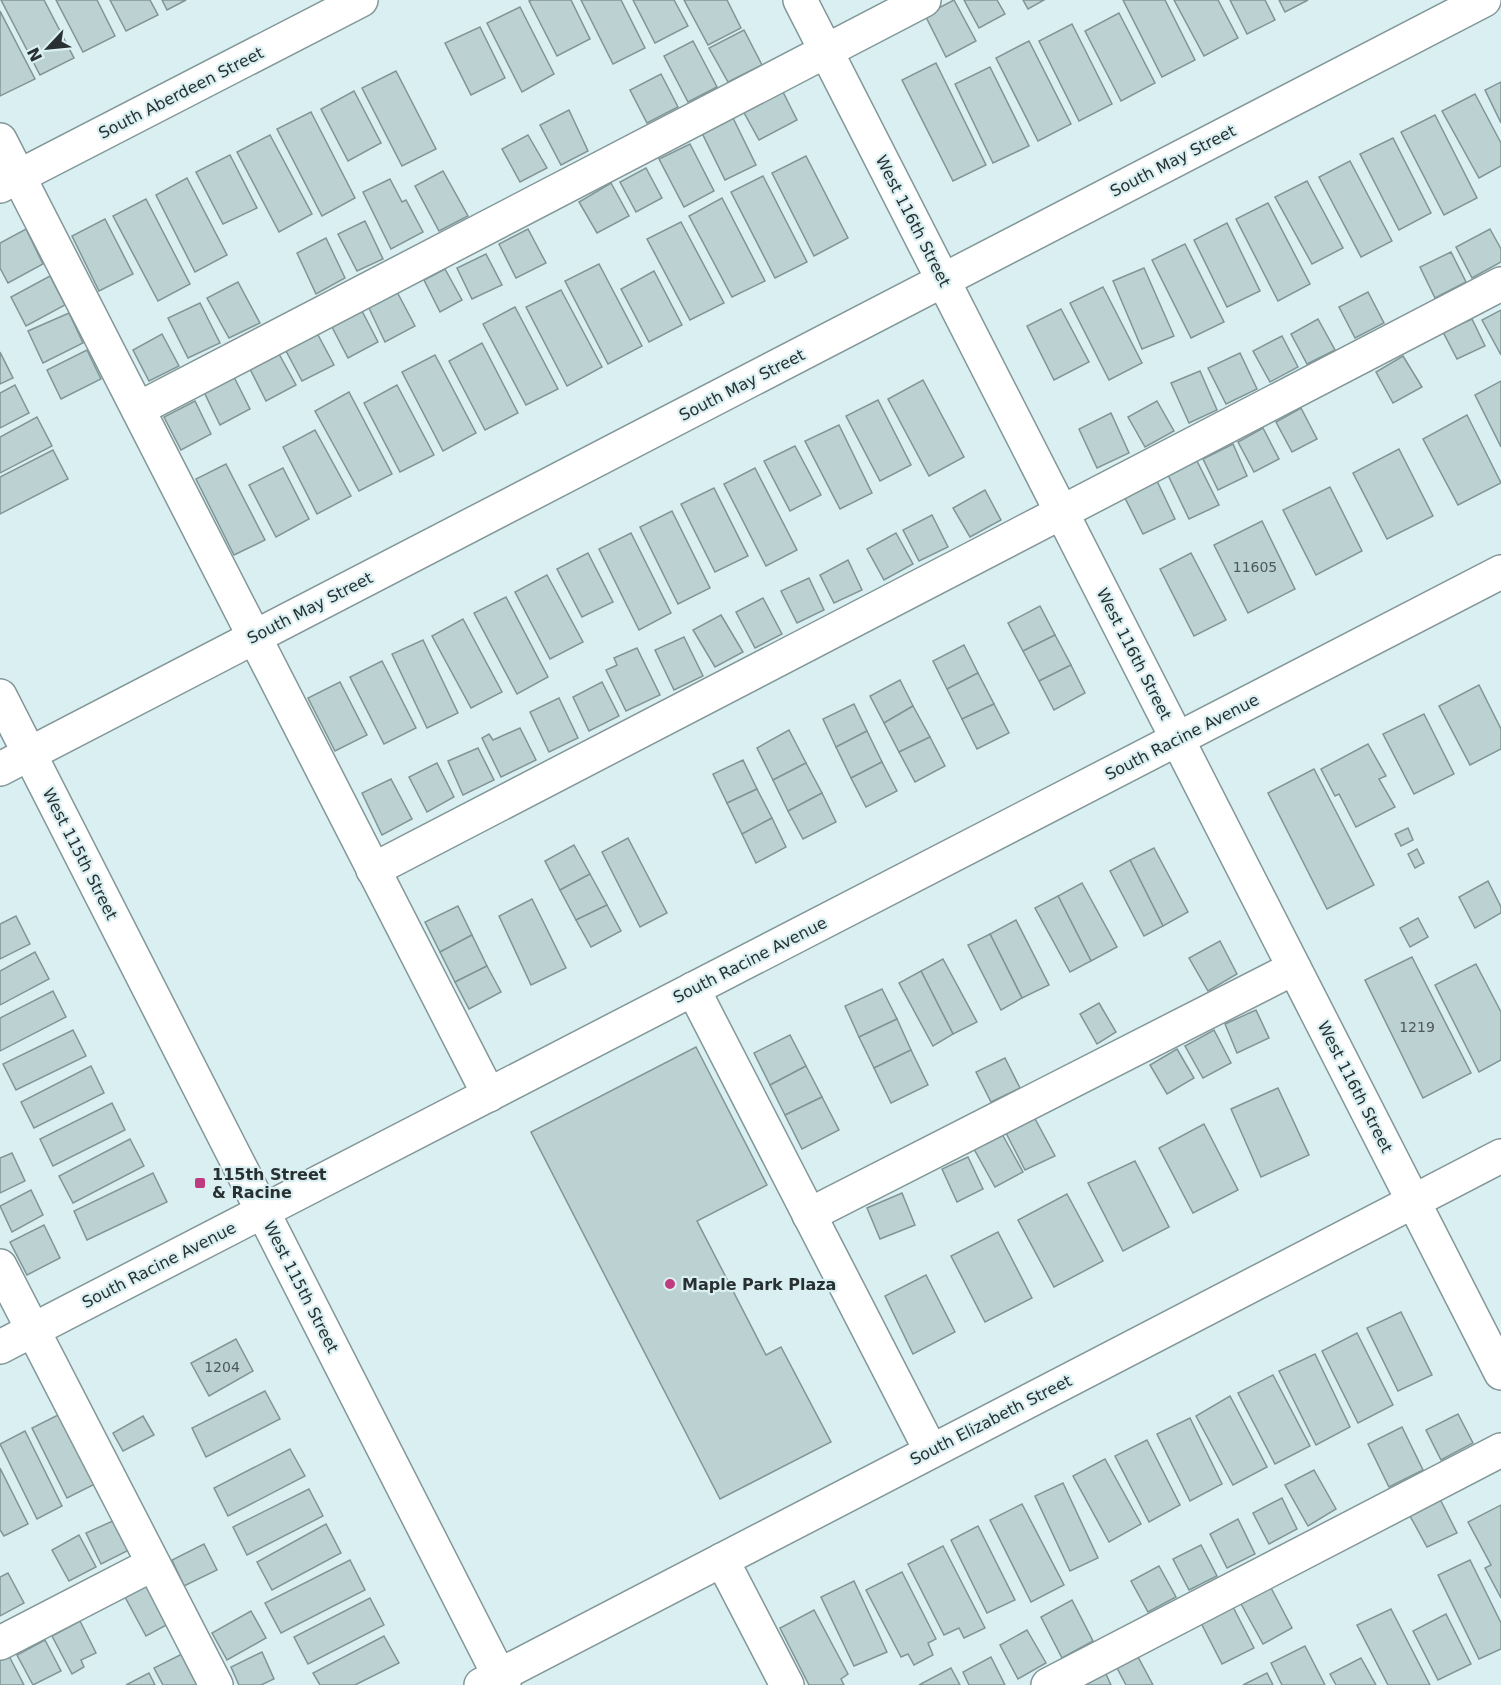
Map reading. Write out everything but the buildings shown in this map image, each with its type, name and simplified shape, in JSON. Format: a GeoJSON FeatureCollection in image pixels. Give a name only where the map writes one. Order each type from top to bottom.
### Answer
{"type":"FeatureCollection","features":[{"type":"Feature","properties":{"kind":"street","name":"South Aberdeen Street"},"geometry":{"type":"LineString","coordinates":[[9,181],[361,0]]}},
{"type":"Feature","properties":{"kind":"street","name":"West 116th Street"},"geometry":{"type":"LineString","coordinates":[[800,0],[1501,1373]]}},
{"type":"Feature","properties":{"kind":"street"},"geometry":{"type":"LineString","coordinates":[[138,409],[924,0]]}},
{"type":"Feature","properties":{"kind":"street","name":"South May Street"},"geometry":{"type":"LineString","coordinates":[[0,769],[1484,0]]}},
{"type":"Feature","properties":{"kind":"street"},"geometry":{"type":"LineString","coordinates":[[0,140],[9,181],[138,409],[489,1095]]}},
{"type":"Feature","properties":{"kind":"street"},"geometry":{"type":"LineString","coordinates":[[373,870],[1501,284]]}},
{"type":"Feature","properties":{"kind":"street","name":"South Racine Avenue"},"geometry":{"type":"LineString","coordinates":[[0,1347],[1501,572]]}},
{"type":"Feature","properties":{"kind":"street","name":"West 115th Street"},"geometry":{"type":"LineString","coordinates":[[0,696],[263,1212],[494,1682]]}},
{"type":"Feature","properties":{"kind":"street"},"geometry":{"type":"LineString","coordinates":[[809,1215],[1294,968]]}},
{"type":"Feature","properties":{"kind":"street"},"geometry":{"type":"LineString","coordinates":[[693,990],[931,1451]]}},
{"type":"Feature","properties":{"kind":"street","name":"South Elizabeth Street"},"geometry":{"type":"LineString","coordinates":[[494,1682],[722,1560],[1501,1156]]}},
{"type":"Feature","properties":{"kind":"street"},"geometry":{"type":"LineString","coordinates":[[0,1266],[216,1685]]}},
{"type":"Feature","properties":{"kind":"street"},"geometry":{"type":"LineString","coordinates":[[1048,1685],[1501,1450]]}},
{"type":"Feature","properties":{"kind":"street"},"geometry":{"type":"LineString","coordinates":[[722,1560],[787,1685]]}},
{"type":"Feature","properties":{"kind":"street"},"geometry":{"type":"LineString","coordinates":[[0,1643],[153,1564]]}},
{"type":"Feature","properties":{"kind":"place","name":"115th Street & Racine"},"geometry":{"type":"Point","coordinates":[200,1183]}},
{"type":"Feature","properties":{"kind":"place","name":"Maple Park Plaza"},"geometry":{"type":"Point","coordinates":[670,1284]}}]}
